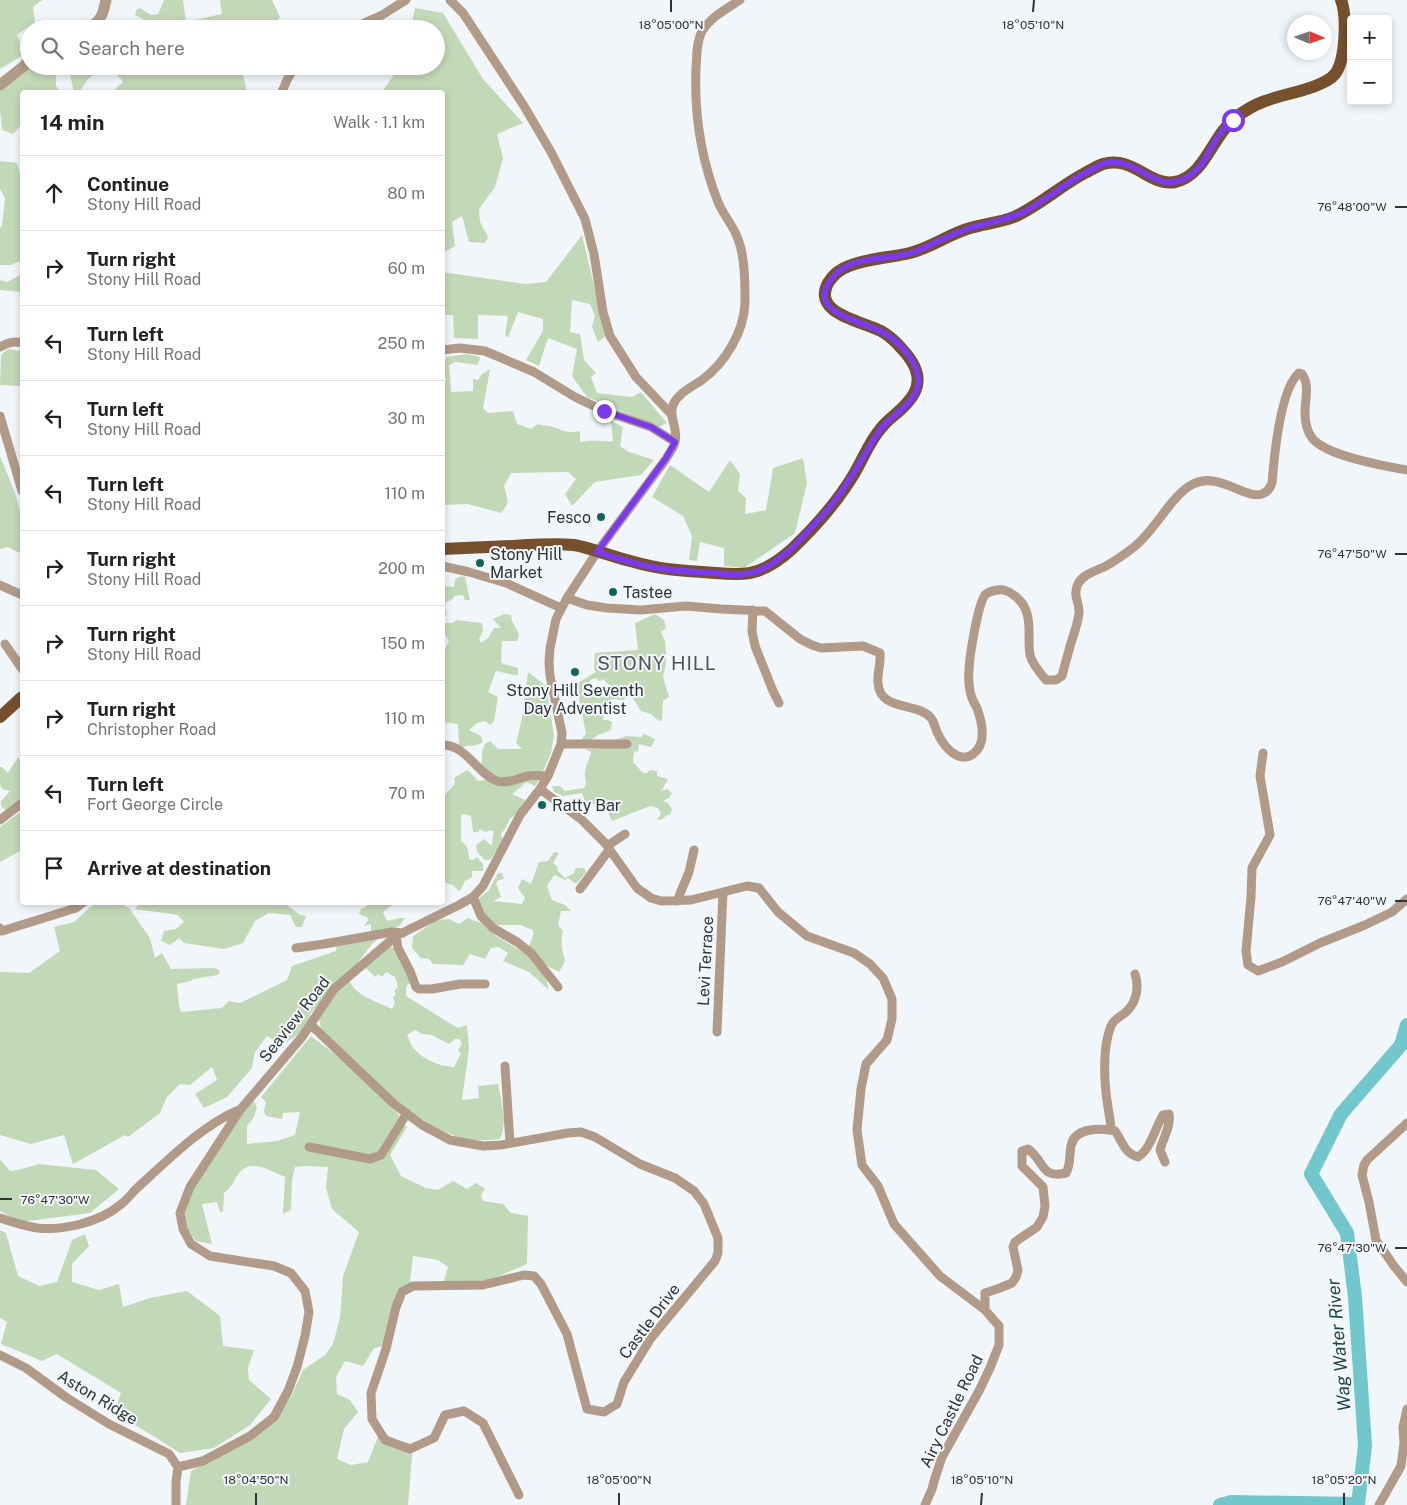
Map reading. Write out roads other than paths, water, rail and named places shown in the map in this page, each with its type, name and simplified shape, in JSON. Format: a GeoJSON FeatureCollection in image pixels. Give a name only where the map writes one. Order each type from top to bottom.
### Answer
{"type":"FeatureCollection","features":[{"type":"Feature","properties":{"kind":"main road"},"geometry":{"type":"LineString","coordinates":[[445,549],[553,544],[578,546],[655,568],[738,574],[753,573],[771,565],[791,550],[830,508],[852,478],[882,427],[914,396],[918,384],[917,370],[909,356],[893,339],[881,331],[837,313],[828,306],[825,298],[826,287],[833,276],[844,268],[860,262],[912,252],[967,229],[1010,218],[1027,211],[1074,179],[1103,164],[1117,162],[1131,166],[1160,182],[1173,183],[1187,177],[1205,160],[1219,134],[1248,109],[1324,82],[1334,75],[1340,65],[1344,49],[1344,7],[1341,0]]}},
{"type":"Feature","properties":{"kind":"main road"},"geometry":{"type":"LineString","coordinates":[[0,717],[20,699]]}},
{"type":"Feature","properties":{"kind":"street"},"geometry":{"type":"LineString","coordinates":[[98,20],[102,15],[106,0]]}},
{"type":"Feature","properties":{"kind":"street"},"geometry":{"type":"LineString","coordinates":[[372,20],[406,0]]}},
{"type":"Feature","properties":{"kind":"street"},"geometry":{"type":"LineString","coordinates":[[450,0],[462,13],[524,106],[551,152],[585,219],[594,254],[603,312],[610,336],[636,377],[672,414]]}},
{"type":"Feature","properties":{"kind":"street"},"geometry":{"type":"LineString","coordinates":[[445,350],[460,348],[485,351],[534,372],[574,397],[604,411],[651,427],[675,442],[676,432],[672,414],[673,405],[679,396],[704,378],[721,362],[733,343],[742,323],[745,304],[742,254],[738,237],[718,204],[704,158],[699,135],[695,92],[697,47],[702,31],[716,15],[740,0]]}},
{"type":"Feature","properties":{"kind":"street"},"geometry":{"type":"LineString","coordinates":[[0,85],[20,69]]}},
{"type":"Feature","properties":{"kind":"street"},"geometry":{"type":"LineString","coordinates":[[283,90],[289,75]]}},
{"type":"Feature","properties":{"kind":"street"},"geometry":{"type":"LineString","coordinates":[[0,347],[9,342],[20,343]]}},
{"type":"Feature","properties":{"kind":"street"},"geometry":{"type":"LineString","coordinates":[[567,598],[587,605],[607,608],[641,610],[686,606],[765,611],[800,639],[812,646],[820,648],[863,646],[880,653],[881,662],[878,683],[883,696],[892,703],[909,706],[925,712],[933,720],[938,734],[948,751],[960,757],[970,757],[978,751],[981,740],[982,726],[978,710],[970,692],[969,672],[980,606],[985,595],[994,590],[1004,590],[1017,596],[1026,610],[1030,629],[1030,655],[1037,670],[1046,680],[1056,680],[1062,676],[1080,612],[1075,591],[1079,581],[1088,574],[1106,566],[1135,546],[1151,531],[1182,491],[1195,483],[1211,481],[1223,483],[1257,495],[1264,494],[1269,490],[1272,483],[1276,438],[1284,403],[1295,376],[1299,373],[1305,377],[1306,424],[1312,438],[1325,448],[1339,454],[1383,466],[1407,470]]}},
{"type":"Feature","properties":{"kind":"street"},"geometry":{"type":"LineString","coordinates":[[0,416],[20,484]]}},
{"type":"Feature","properties":{"kind":"street","name":"Seaview Road"},"geometry":{"type":"LineString","coordinates":[[178,1467],[203,1461],[250,1436],[274,1417],[294,1375],[305,1336],[309,1312],[305,1291],[291,1273],[274,1266],[210,1256],[191,1244],[183,1228],[180,1213],[190,1187],[240,1110],[311,1025],[334,989],[400,935],[473,897],[483,886],[520,815],[548,776],[561,744],[562,733],[550,676],[549,662],[556,619],[567,598],[597,552],[666,458],[675,442]]}},
{"type":"Feature","properties":{"kind":"street"},"geometry":{"type":"LineString","coordinates":[[445,567],[506,583],[561,608]]}},
{"type":"Feature","properties":{"kind":"street"},"geometry":{"type":"LineString","coordinates":[[0,584],[20,594]]}},
{"type":"Feature","properties":{"kind":"street"},"geometry":{"type":"LineString","coordinates":[[753,610],[752,631],[755,646],[779,703]]}},
{"type":"Feature","properties":{"kind":"street"},"geometry":{"type":"LineString","coordinates":[[5,644],[20,666]]}},
{"type":"Feature","properties":{"kind":"street"},"geometry":{"type":"LineString","coordinates":[[445,744],[448,744],[464,754],[485,776],[499,782],[527,776],[548,776]]}},
{"type":"Feature","properties":{"kind":"street"},"geometry":{"type":"LineString","coordinates":[[561,744],[627,744]]}},
{"type":"Feature","properties":{"kind":"street"},"geometry":{"type":"LineString","coordinates":[[1263,753],[1260,776],[1270,835],[1252,868],[1246,951],[1248,965],[1258,971],[1282,962],[1320,943],[1392,912],[1407,899]]}},
{"type":"Feature","properties":{"kind":"street","name":"Airy Castle Road"},"geometry":{"type":"LineString","coordinates":[[540,789],[582,820],[608,848],[637,888],[651,898],[661,901],[691,900],[747,886],[759,888],[778,912],[806,936],[854,953],[870,964],[884,978],[892,1000],[892,1019],[887,1040],[866,1064],[861,1089],[857,1130],[862,1165],[878,1186],[894,1224],[940,1276],[985,1310],[998,1326],[999,1345],[979,1392],[942,1457],[925,1505]]}},
{"type":"Feature","properties":{"kind":"street"},"geometry":{"type":"LineString","coordinates":[[0,820],[20,805]]}},
{"type":"Feature","properties":{"kind":"street"},"geometry":{"type":"LineString","coordinates":[[580,889],[608,848],[625,834]]}},
{"type":"Feature","properties":{"kind":"street"},"geometry":{"type":"LineString","coordinates":[[677,901],[690,872],[694,850]]}},
{"type":"Feature","properties":{"kind":"street","name":"Levi Terrace"},"geometry":{"type":"LineString","coordinates":[[717,1032],[723,892]]}},
{"type":"Feature","properties":{"kind":"street"},"geometry":{"type":"LineString","coordinates":[[473,897],[481,916],[493,928],[531,953],[558,987]]}},
{"type":"Feature","properties":{"kind":"street"},"geometry":{"type":"LineString","coordinates":[[0,928],[2,931],[76,908],[80,905]]}},
{"type":"Feature","properties":{"kind":"street"},"geometry":{"type":"LineString","coordinates":[[296,948],[392,932],[400,935],[398,948],[416,987],[419,989],[432,989],[460,984],[484,984]]}},
{"type":"Feature","properties":{"kind":"street"},"geometry":{"type":"LineString","coordinates":[[1111,1130],[1106,1088],[1107,1038],[1112,1023],[1129,1009],[1135,996],[1138,983],[1135,974]]}},
{"type":"Feature","properties":{"kind":"street","name":"Castle Drive"},"geometry":{"type":"LineString","coordinates":[[311,1025],[374,1086],[422,1125],[450,1140],[483,1146],[501,1145],[581,1132],[595,1137],[640,1164],[675,1178],[694,1191],[704,1204],[718,1238],[718,1253],[715,1261],[651,1338],[624,1382],[617,1404],[604,1412],[587,1409],[567,1334],[542,1284],[534,1276],[524,1275],[483,1286],[413,1286],[402,1292],[396,1306],[386,1349],[371,1394],[372,1419],[385,1440],[410,1449],[434,1438],[445,1415],[464,1412],[483,1423],[519,1495]]}},
{"type":"Feature","properties":{"kind":"street"},"geometry":{"type":"LineString","coordinates":[[505,1066],[510,1143]]}},
{"type":"Feature","properties":{"kind":"street"},"geometry":{"type":"LineString","coordinates":[[0,1218],[38,1228],[62,1227],[96,1220],[121,1205],[166,1162],[209,1126],[240,1110]]}},
{"type":"Feature","properties":{"kind":"street"},"geometry":{"type":"LineString","coordinates":[[309,1147],[370,1159],[376,1158],[381,1155],[407,1113]]}},
{"type":"Feature","properties":{"kind":"street"},"geometry":{"type":"LineString","coordinates":[[985,1310],[985,1293],[1012,1283],[1016,1277],[1018,1270],[1013,1247],[1015,1242],[1037,1227],[1043,1217],[1045,1206],[1043,1187],[1022,1166],[1022,1151],[1028,1149],[1034,1153],[1046,1171],[1055,1176],[1066,1173],[1070,1167],[1071,1144],[1076,1136],[1096,1129],[1115,1130],[1130,1155],[1138,1157],[1144,1153],[1163,1115],[1169,1114],[1168,1130],[1160,1150],[1165,1162]]}},
{"type":"Feature","properties":{"kind":"street"},"geometry":{"type":"LineString","coordinates":[[1407,1123],[1368,1160],[1364,1165],[1362,1175],[1376,1240],[1390,1262],[1407,1282]]}},
{"type":"Feature","properties":{"kind":"street","name":"Aston Ridge"},"geometry":{"type":"LineString","coordinates":[[0,1355],[26,1368],[67,1398],[109,1424],[169,1454],[178,1467]]}},
{"type":"Feature","properties":{"kind":"street"},"geometry":{"type":"LineString","coordinates":[[1379,1505],[1401,1466],[1404,1443],[1403,1427],[1407,1409]]}},
{"type":"Feature","properties":{"kind":"street"},"geometry":{"type":"LineString","coordinates":[[176,1505],[178,1467]]}},
{"type":"Feature","properties":{"kind":"street"},"geometry":{"type":"LineString","coordinates":[[932,1489],[932,1505]]}},
{"type":"Feature","properties":{"kind":"waterway","name":"Wag Water River"},"geometry":{"type":"LineString","coordinates":[[1220,1505],[1231,1502],[1358,1504],[1365,1446],[1355,1297],[1347,1233],[1311,1174],[1341,1114],[1401,1045],[1407,1025]]}},
{"type":"Feature","properties":{"kind":"place","name":"Fesco"},"geometry":{"type":"Point","coordinates":[601,517]}},
{"type":"Feature","properties":{"kind":"place","name":"Stony Hill Market"},"geometry":{"type":"Point","coordinates":[480,563]}},
{"type":"Feature","properties":{"kind":"place","name":"Tastee"},"geometry":{"type":"Point","coordinates":[613,592]}},
{"type":"Feature","properties":{"kind":"place","name":"Stony Hill Seventh Day Adventist"},"geometry":{"type":"Point","coordinates":[575,672]}},
{"type":"Feature","properties":{"kind":"place","name":"Ratty Bar"},"geometry":{"type":"Point","coordinates":[542,805]}},
{"type":"Feature","properties":{"kind":"district","name":"STONY HILL"},"geometry":{"type":"Point","coordinates":[657,663]}}]}
